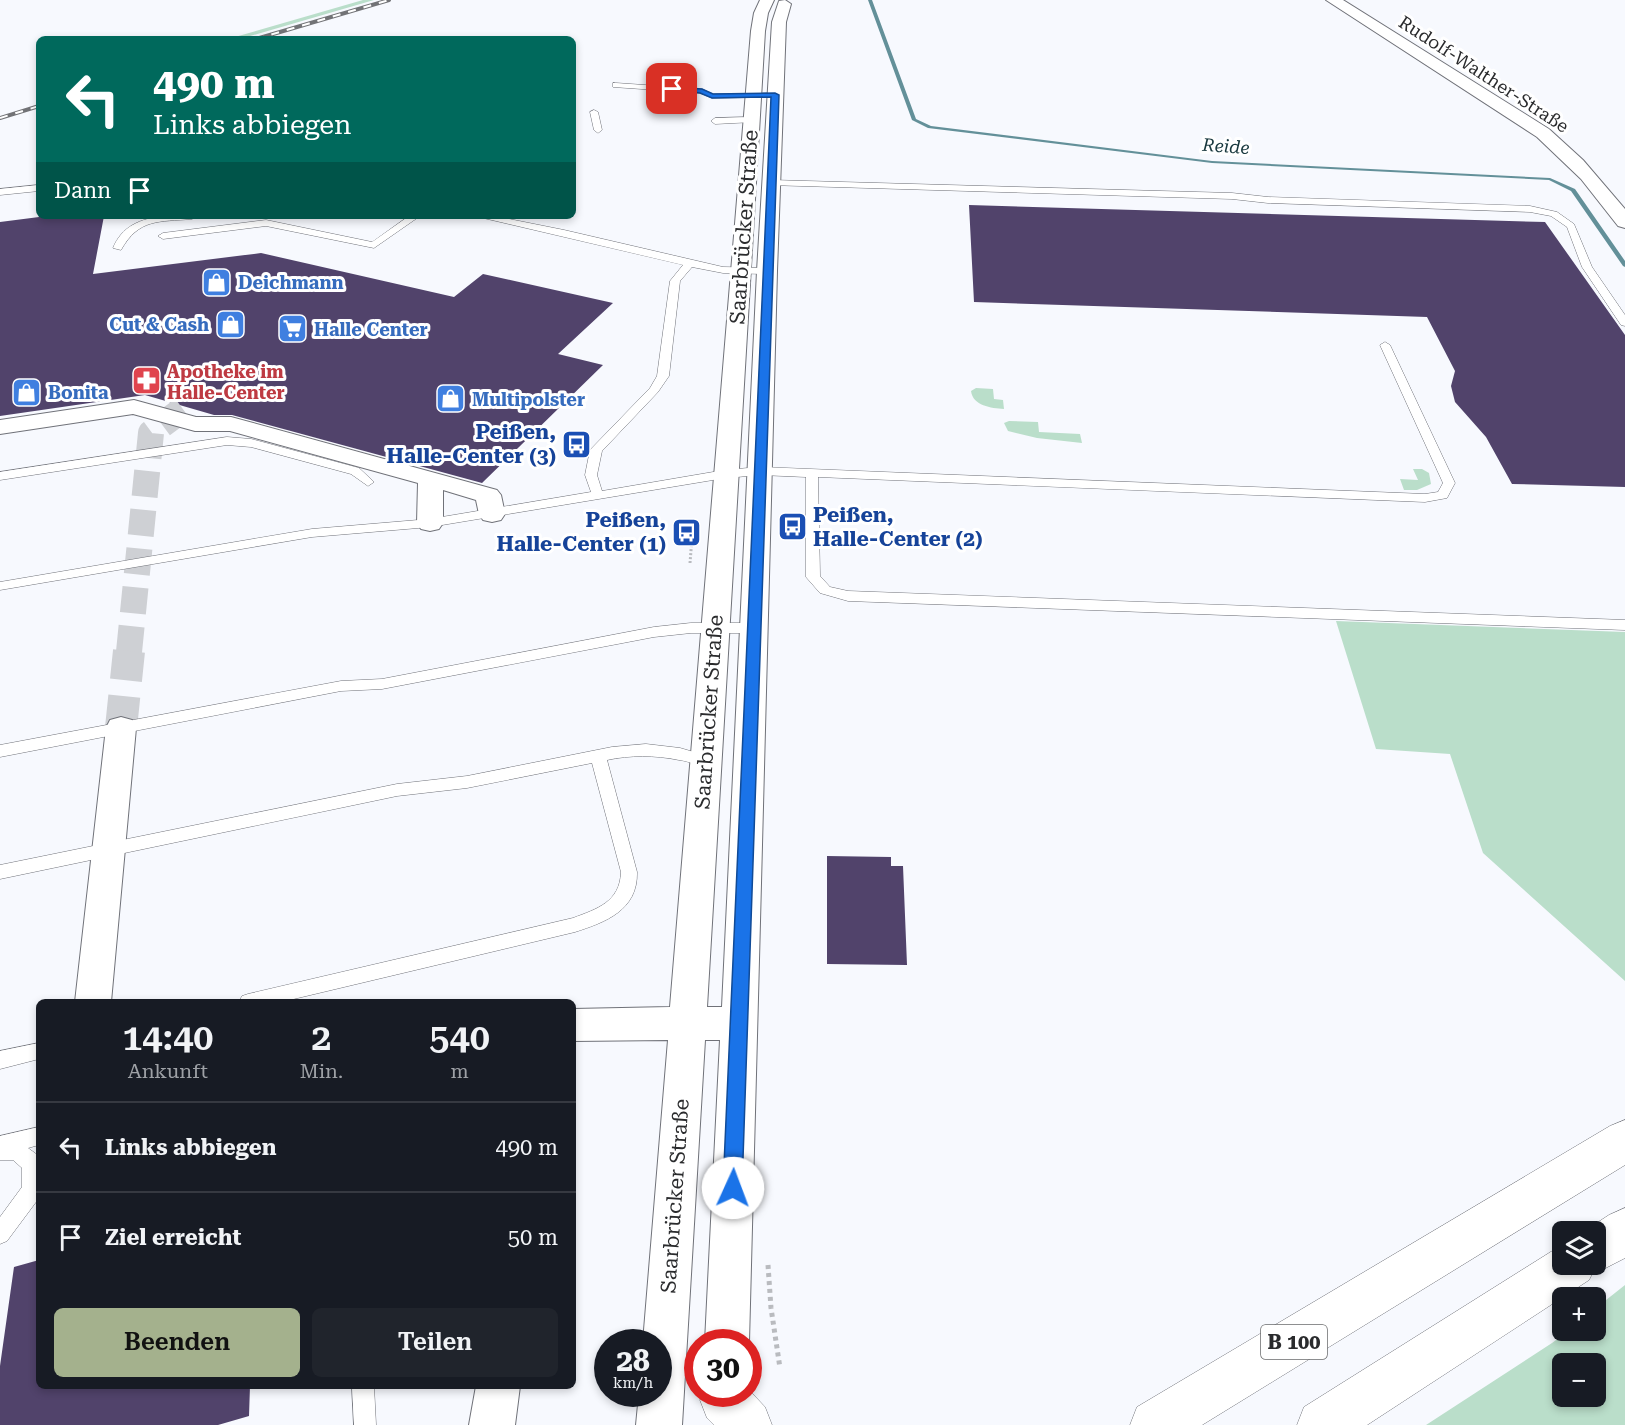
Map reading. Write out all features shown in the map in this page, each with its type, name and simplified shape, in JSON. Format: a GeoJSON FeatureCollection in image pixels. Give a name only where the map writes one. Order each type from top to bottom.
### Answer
{"type":"FeatureCollection","features":[{"type":"Feature","properties":{"kind":"main road","name":"B 100"},"geometry":{"type":"LineString","coordinates":[[1155,1425],[1625,1141]]}},
{"type":"Feature","properties":{"kind":"main road"},"geometry":{"type":"LineString","coordinates":[[1606,1243],[1625,1231]]}},
{"type":"Feature","properties":{"kind":"main road"},"geometry":{"type":"LineString","coordinates":[[1322,1425],[1556,1275]]}},
{"type":"Feature","properties":{"kind":"street","name":"Saarbrücker Straße"},"geometry":{"type":"LineString","coordinates":[[659,1425],[751,120],[759,22],[767,0]]}},
{"type":"Feature","properties":{"kind":"street","name":"Saarbrücker Straße"},"geometry":{"type":"LineString","coordinates":[[728,1329],[756,627],[767,271],[779,22],[786,0]]}},
{"type":"Feature","properties":{"kind":"street","name":"Rudolf-Walther-Straße"},"geometry":{"type":"LineString","coordinates":[[1333,0],[1543,133],[1586,172],[1625,222]]}},
{"type":"Feature","properties":{"kind":"street"},"geometry":{"type":"LineString","coordinates":[[0,427],[56,427],[112,419],[134,407],[194,435],[231,424],[258,439],[489,495],[492,514]]}},
{"type":"Feature","properties":{"kind":"street"},"geometry":{"type":"LineString","coordinates":[[430,479],[430,524]]}},
{"type":"Feature","properties":{"kind":"street"},"geometry":{"type":"LineString","coordinates":[[93,999],[121,728]]}},
{"type":"Feature","properties":{"kind":"street"},"geometry":{"type":"LineString","coordinates":[[576,1025],[740,1023]]}},
{"type":"Feature","properties":{"kind":"street"},"geometry":{"type":"LineString","coordinates":[[492,1425],[498,1389]]}},
{"type":"Feature","properties":{"kind":"lane"},"geometry":{"type":"LineString","coordinates":[[616,85],[702,91],[710,99],[775,95]]}},
{"type":"Feature","properties":{"kind":"lane"},"geometry":{"type":"LineString","coordinates":[[594,112],[598,130]]}},
{"type":"Feature","properties":{"kind":"lane"},"geometry":{"type":"LineString","coordinates":[[715,121],[751,120]]}},
{"type":"Feature","properties":{"kind":"lane"},"geometry":{"type":"LineString","coordinates":[[771,183],[1232,196],[1268,200],[1530,209],[1554,214],[1571,226],[1587,267],[1625,323]]}},
{"type":"Feature","properties":{"kind":"lane"},"geometry":{"type":"LineString","coordinates":[[0,192],[36,188]]}},
{"type":"Feature","properties":{"kind":"lane"},"geometry":{"type":"LineString","coordinates":[[118,248],[123,236],[139,224],[172,219]]}},
{"type":"Feature","properties":{"kind":"lane"},"geometry":{"type":"LineString","coordinates":[[163,236],[266,222],[374,245],[412,219]]}},
{"type":"Feature","properties":{"kind":"lane"},"geometry":{"type":"LineString","coordinates":[[495,219],[715,269],[767,271]]}},
{"type":"Feature","properties":{"kind":"lane"},"geometry":{"type":"LineString","coordinates":[[598,496],[591,475],[596,450],[654,390],[663,376],[675,281],[690,264]]}},
{"type":"Feature","properties":{"kind":"lane"},"geometry":{"type":"LineString","coordinates":[[0,586],[312,533],[430,524],[725,474],[760,471],[1425,498],[1443,495],[1449,483],[1385,345]]}},
{"type":"Feature","properties":{"kind":"lane"},"geometry":{"type":"LineString","coordinates":[[0,476],[194,435]]}},
{"type":"Feature","properties":{"kind":"lane"},"geometry":{"type":"LineString","coordinates":[[812,473],[813,577],[825,590],[848,596],[1625,625]]}},
{"type":"Feature","properties":{"kind":"lane"},"geometry":{"type":"LineString","coordinates":[[0,751],[341,686],[382,684],[654,632],[715,627],[756,627]]}},
{"type":"Feature","properties":{"kind":"lane"},"geometry":{"type":"LineString","coordinates":[[0,872],[397,790],[467,782],[605,755],[646,750],[680,754],[706,761]]}},
{"type":"Feature","properties":{"kind":"lane"},"geometry":{"type":"LineString","coordinates":[[261,999],[575,925],[608,912],[626,894],[629,872],[605,755]]}},
{"type":"Feature","properties":{"kind":"lane"},"geometry":{"type":"LineString","coordinates":[[0,1060],[36,1052]]}},
{"type":"Feature","properties":{"kind":"lane"},"geometry":{"type":"LineString","coordinates":[[0,1145],[36,1137]]}},
{"type":"Feature","properties":{"kind":"lane"},"geometry":{"type":"LineString","coordinates":[[0,1151],[16,1151],[32,1163],[36,1189],[0,1234]]}},
{"type":"Feature","properties":{"kind":"lane"},"geometry":{"type":"LineString","coordinates":[[363,1389],[366,1425]]}},
{"type":"Feature","properties":{"kind":"green space"},"geometry":{"type":"Polygon","coordinates":[[[363,0],[374,0],[250,36],[238,36],[363,0]]]}},
{"type":"Feature","properties":{"kind":"green space"},"geometry":{"type":"Polygon","coordinates":[[[976,388],[993,389],[994,399],[1003,400],[1004,409],[988,407],[975,400],[971,391],[976,388]]]}},
{"type":"Feature","properties":{"kind":"green space"},"geometry":{"type":"Polygon","coordinates":[[[1009,421],[1038,422],[1039,432],[1080,434],[1082,443],[1037,438],[1008,431],[1004,423],[1009,421]]]}},
{"type":"Feature","properties":{"kind":"green space"},"geometry":{"type":"Polygon","coordinates":[[[1413,469],[1422,469],[1429,473],[1431,484],[1417,490],[1404,490],[1400,479],[1418,480],[1413,469]]]}},
{"type":"Feature","properties":{"kind":"green space"},"geometry":{"type":"Polygon","coordinates":[[[1336,621],[1625,632],[1625,981],[1483,853],[1450,754],[1376,749],[1336,621]]]}},
{"type":"Feature","properties":{"kind":"green space"},"geometry":{"type":"Polygon","coordinates":[[[1625,1285],[1625,1425],[1426,1425],[1555,1341],[1606,1341],[1606,1300],[1625,1285]]]}},
{"type":"Feature","properties":{"kind":"building"},"geometry":{"type":"Polygon","coordinates":[[[969,205],[1545,222],[1625,335],[1625,487],[1512,484],[1486,437],[1455,402],[1451,386],[1455,371],[1427,317],[974,302],[969,205]]]}},
{"type":"Feature","properties":{"kind":"building","name":"Halle Center"},"geometry":{"type":"Polygon","coordinates":[[[36,217],[103,219],[93,274],[261,253],[454,297],[483,274],[613,303],[558,354],[603,365],[482,483],[232,415],[214,415],[145,395],[0,416],[0,222],[36,217]]]}},
{"type":"Feature","properties":{"kind":"building"},"geometry":{"type":"Polygon","coordinates":[[[827,856],[891,857],[891,866],[903,866],[907,965],[827,964],[827,856]]]}},
{"type":"Feature","properties":{"kind":"building"},"geometry":{"type":"Polygon","coordinates":[[[36,1261],[36,1389],[250,1389],[249,1416],[218,1425],[0,1425],[0,1366],[14,1267],[36,1261]]]}},
{"type":"Feature","properties":{"kind":"waterway","name":"Reide"},"geometry":{"type":"LineString","coordinates":[[870,0],[914,120],[930,127],[1212,162],[1550,179],[1573,190],[1625,265]]}},
{"type":"Feature","properties":{"kind":"tunnel"},"geometry":{"type":"LineString","coordinates":[[129,652],[151,433],[186,407]]}},
{"type":"Feature","properties":{"kind":"tunnel"},"geometry":{"type":"LineString","coordinates":[[121,728],[129,651]]}},
{"type":"Feature","properties":{"kind":"railway"},"geometry":{"type":"LineString","coordinates":[[266,36],[389,0]]}},
{"type":"Feature","properties":{"kind":"railway"},"geometry":{"type":"LineString","coordinates":[[0,118],[36,107]]}},
{"type":"Feature","properties":{"kind":"place","name":"Deichmann"},"geometry":{"type":"Point","coordinates":[217,282]}},
{"type":"Feature","properties":{"kind":"place","name":"Cut & Cash"},"geometry":{"type":"Point","coordinates":[230,324]}},
{"type":"Feature","properties":{"kind":"place","name":"Halle Center"},"geometry":{"type":"Point","coordinates":[293,329]}},
{"type":"Feature","properties":{"kind":"place","name":"Apotheke im Halle-Center"},"geometry":{"type":"Point","coordinates":[146,381]}},
{"type":"Feature","properties":{"kind":"place","name":"Bonita"},"geometry":{"type":"Point","coordinates":[27,392]}},
{"type":"Feature","properties":{"kind":"place","name":"Multipolster"},"geometry":{"type":"Point","coordinates":[451,399]}},
{"type":"Feature","properties":{"kind":"place","name":"Peißen, Halle-Center (3)"},"geometry":{"type":"Point","coordinates":[577,444]}},
{"type":"Feature","properties":{"kind":"place","name":"Peißen, Halle-Center (2)"},"geometry":{"type":"Point","coordinates":[792,527]}},
{"type":"Feature","properties":{"kind":"place","name":"Peißen, Halle-Center (1)"},"geometry":{"type":"Point","coordinates":[687,532]}},
{"type":"Feature","properties":{"kind":"route"},"geometry":{"type":"LineString","coordinates":[[672,89],[702,91],[712,96],[775,95],[733,1188]]}}]}
